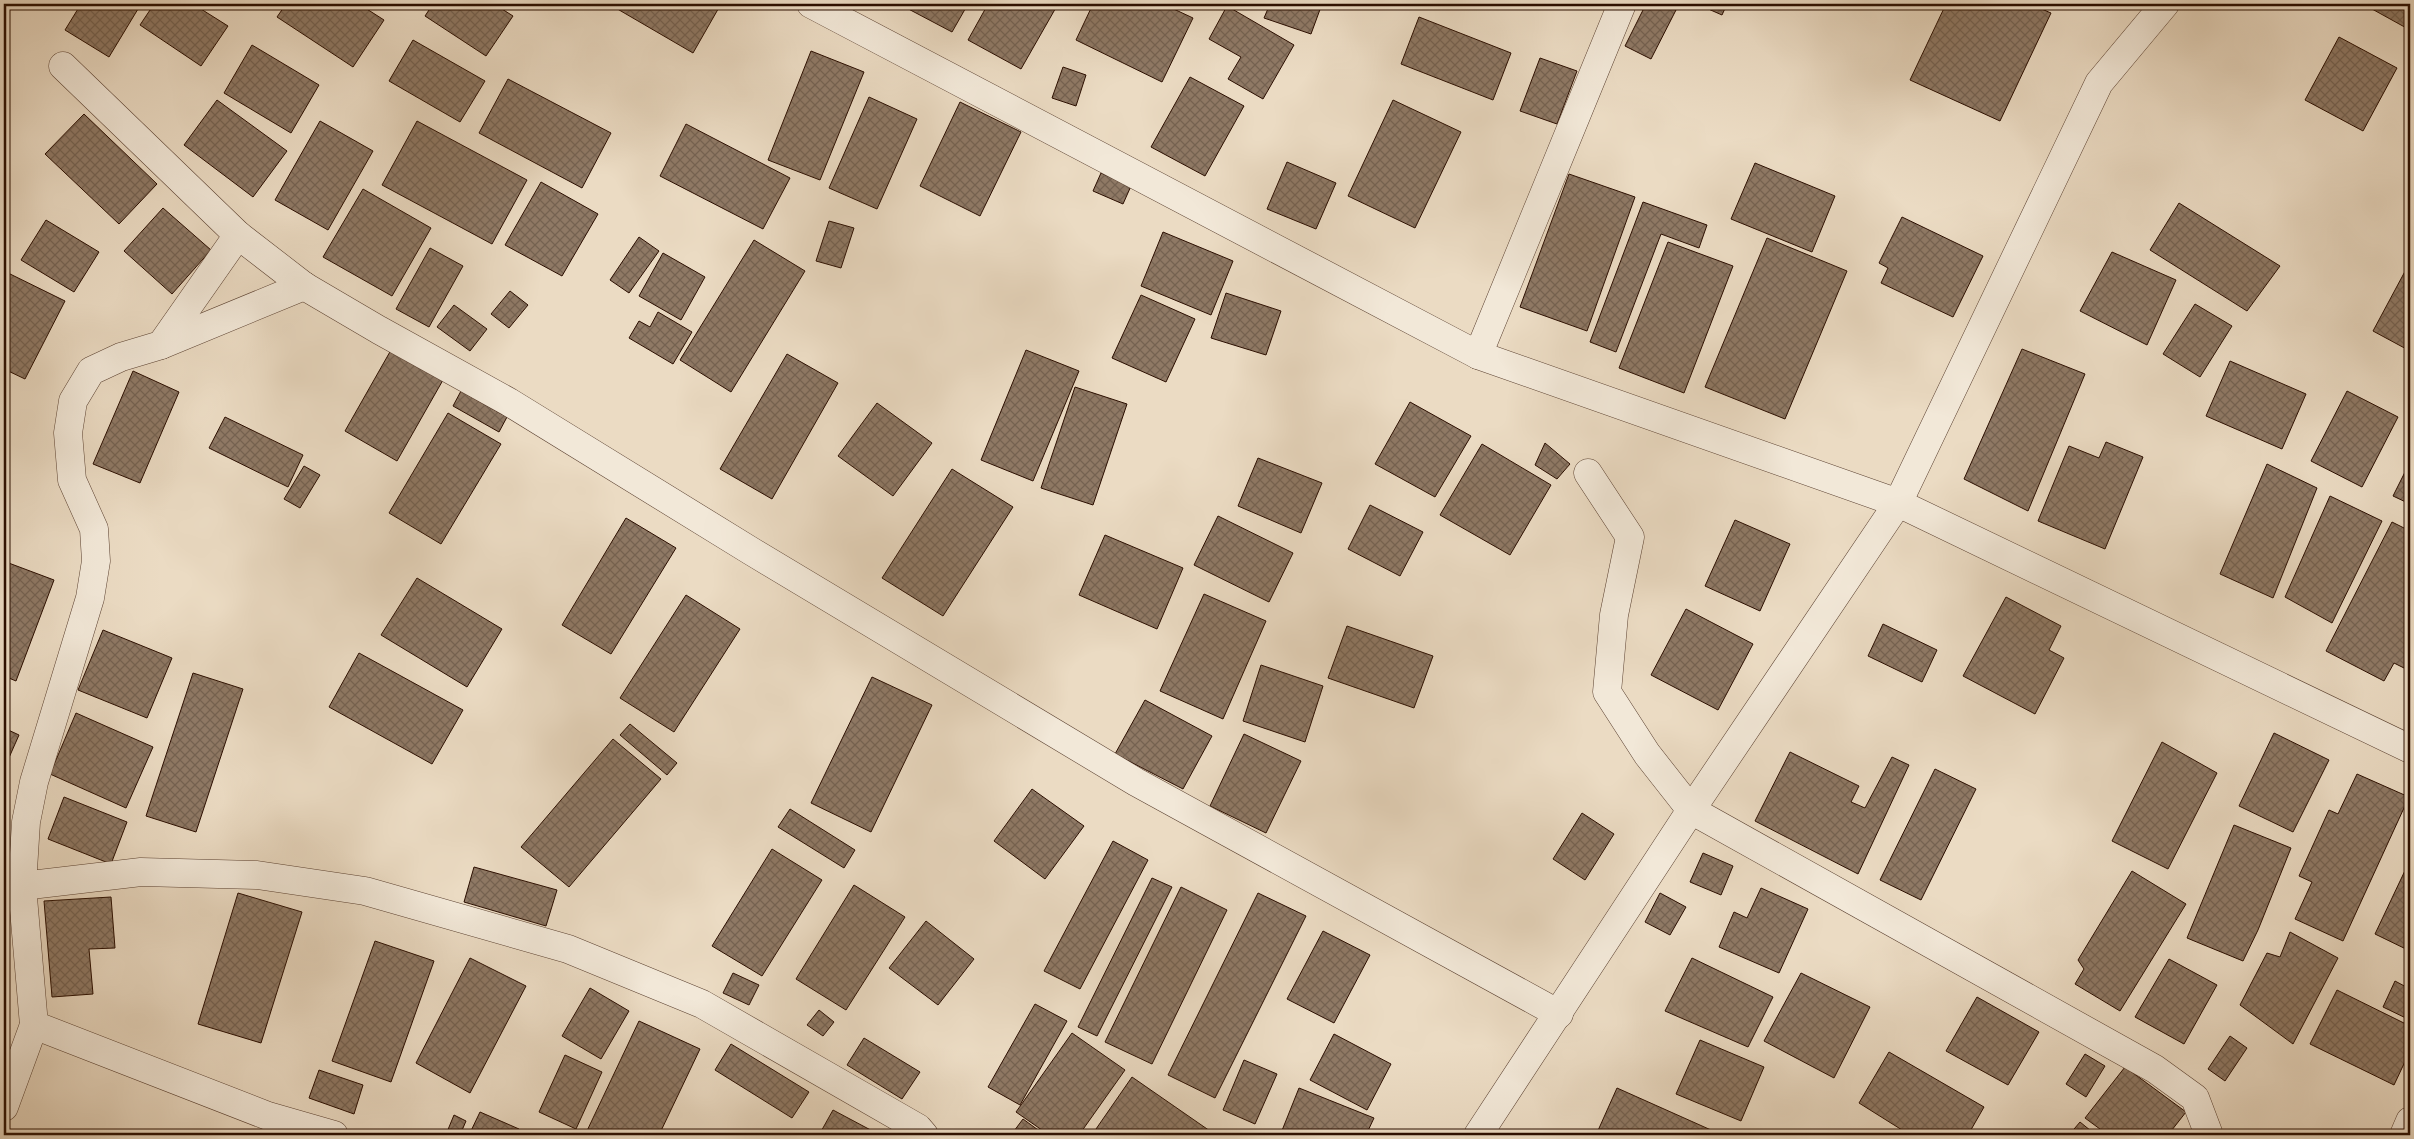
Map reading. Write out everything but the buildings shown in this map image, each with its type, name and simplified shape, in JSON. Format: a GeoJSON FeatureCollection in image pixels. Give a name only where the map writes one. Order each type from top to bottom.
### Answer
{"type":"FeatureCollection","features":[{"type":"Feature","properties":{"kind":"street"},"geometry":{"type":"LineString","coordinates":[[811,4],[1478,355],[1898,503],[2409,746]]}},
{"type":"Feature","properties":{"kind":"street"},"geometry":{"type":"LineString","coordinates":[[1478,355],[1622,4]]}},
{"type":"Feature","properties":{"kind":"street"},"geometry":{"type":"LineString","coordinates":[[1482,1134],[1691,810],[1898,503],[2099,83],[2165,4]]}},
{"type":"Feature","properties":{"kind":"street"},"geometry":{"type":"LineString","coordinates":[[63,66],[238,234],[304,286],[509,402],[751,551],[1136,782],[1559,1014]]}},
{"type":"Feature","properties":{"kind":"street"},"geometry":{"type":"LineString","coordinates":[[161,345],[238,234]]}},
{"type":"Feature","properties":{"kind":"street"},"geometry":{"type":"LineString","coordinates":[[4,1107],[34,1025],[13,883],[34,782],[90,598],[96,562],[94,529],[72,480],[68,433],[73,401],[91,371],[121,357],[161,345],[304,286]]}},
{"type":"Feature","properties":{"kind":"street"},"geometry":{"type":"LineString","coordinates":[[1588,472],[1630,537],[1614,614],[1607,692],[1647,754],[1691,810],[2155,1070],[2195,1098],[2209,1135]]}},
{"type":"Feature","properties":{"kind":"street"},"geometry":{"type":"LineString","coordinates":[[13,883],[141,872],[257,875],[365,891],[568,950],[702,1004],[918,1128],[924,1135]]}},
{"type":"Feature","properties":{"kind":"street"},"geometry":{"type":"LineString","coordinates":[[34,1025],[268,1116],[334,1135]]}},
{"type":"Feature","properties":{"kind":"street"},"geometry":{"type":"LineString","coordinates":[[2404,1135],[2410,1121]]}}]}
